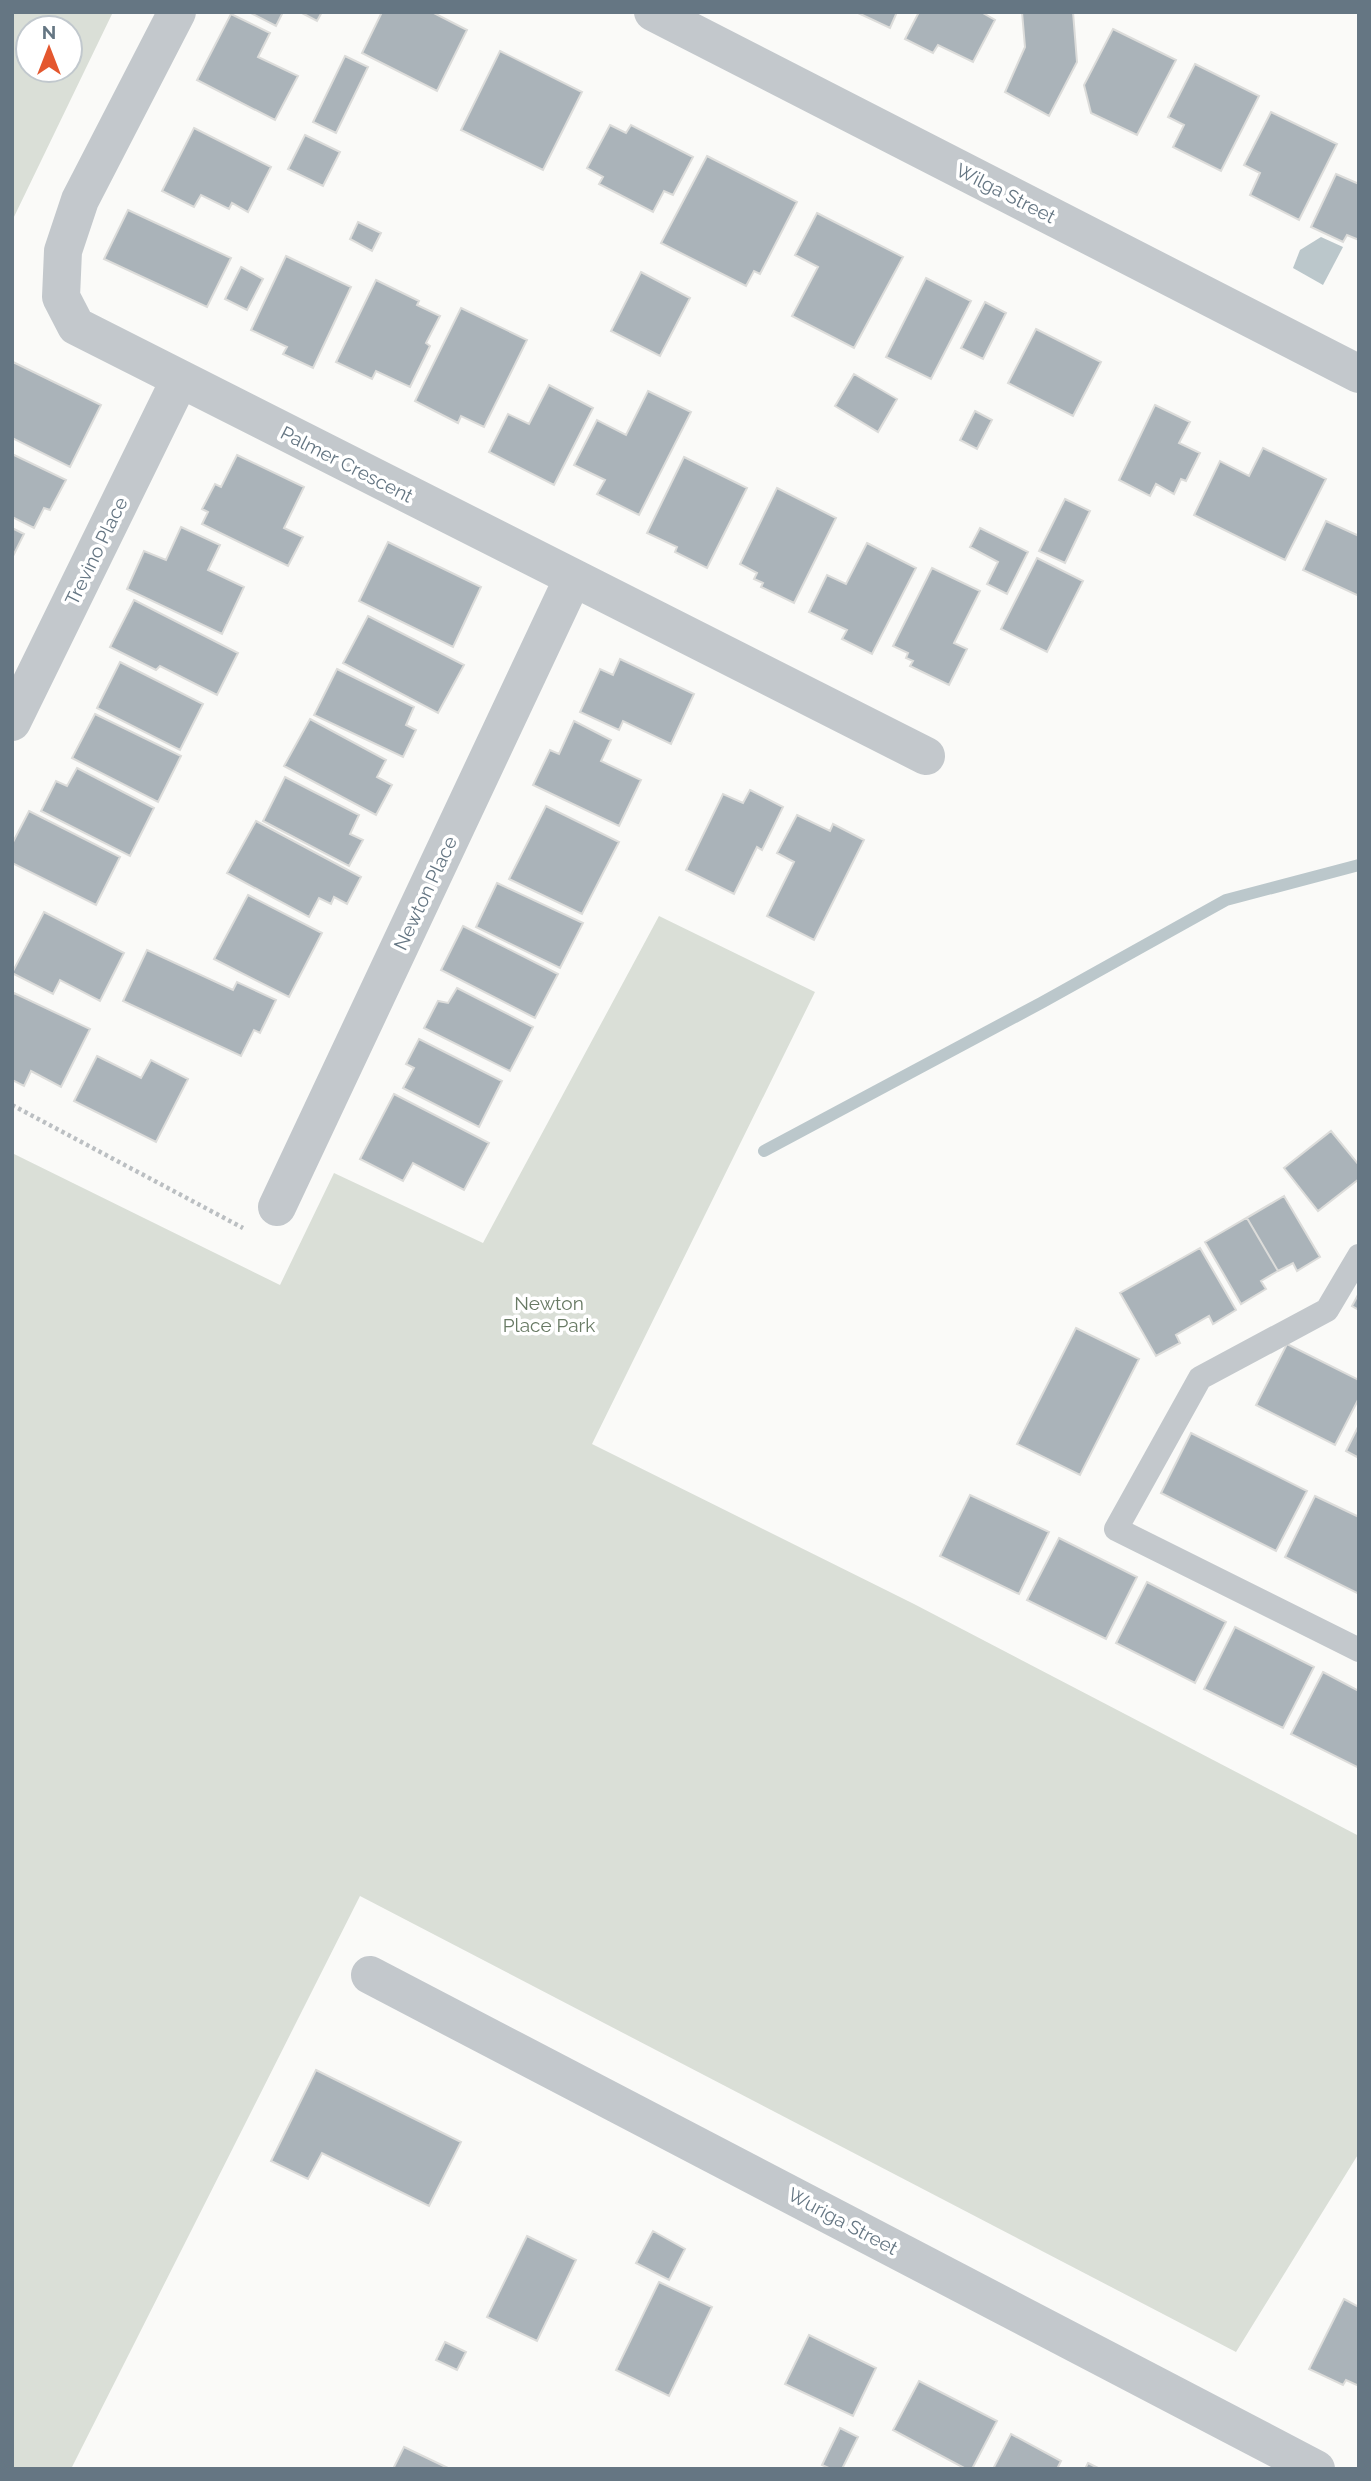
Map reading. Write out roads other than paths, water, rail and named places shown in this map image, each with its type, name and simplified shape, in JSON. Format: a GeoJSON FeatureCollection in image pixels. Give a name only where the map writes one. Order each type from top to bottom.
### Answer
{"type":"FeatureCollection","features":[{"type":"Feature","properties":{"kind":"street","name":"Palmer Crescent"},"geometry":{"type":"LineString","coordinates":[[177,12],[80,201],[63,251],[61,297],[76,326],[926,756]]}},
{"type":"Feature","properties":{"kind":"street","name":"Wilga Street"},"geometry":{"type":"LineString","coordinates":[[653,12],[1359,374]]}},
{"type":"Feature","properties":{"kind":"street","name":"Trevino Place"},"geometry":{"type":"LineString","coordinates":[[12,722],[180,379]]}},
{"type":"Feature","properties":{"kind":"street","name":"Newton Place"},"geometry":{"type":"LineString","coordinates":[[277,1207],[573,578]]}},
{"type":"Feature","properties":{"kind":"street","name":"Wuriga Street"},"geometry":{"type":"LineString","coordinates":[[370,1975],[1316,2469]]}},
{"type":"Feature","properties":{"kind":"lane"},"geometry":{"type":"LineString","coordinates":[[1359,1256],[1327,1310],[1200,1378],[1116,1529],[1359,1650]]}},
{"type":"Feature","properties":{"kind":"waterway"},"geometry":{"type":"LineString","coordinates":[[764,1151],[1041,1003],[1226,900],[1359,865]]}},
{"type":"Feature","properties":{"kind":"park label","name":"Newton Place Park"},"geometry":{"type":"Point","coordinates":[549,1314]}}]}
